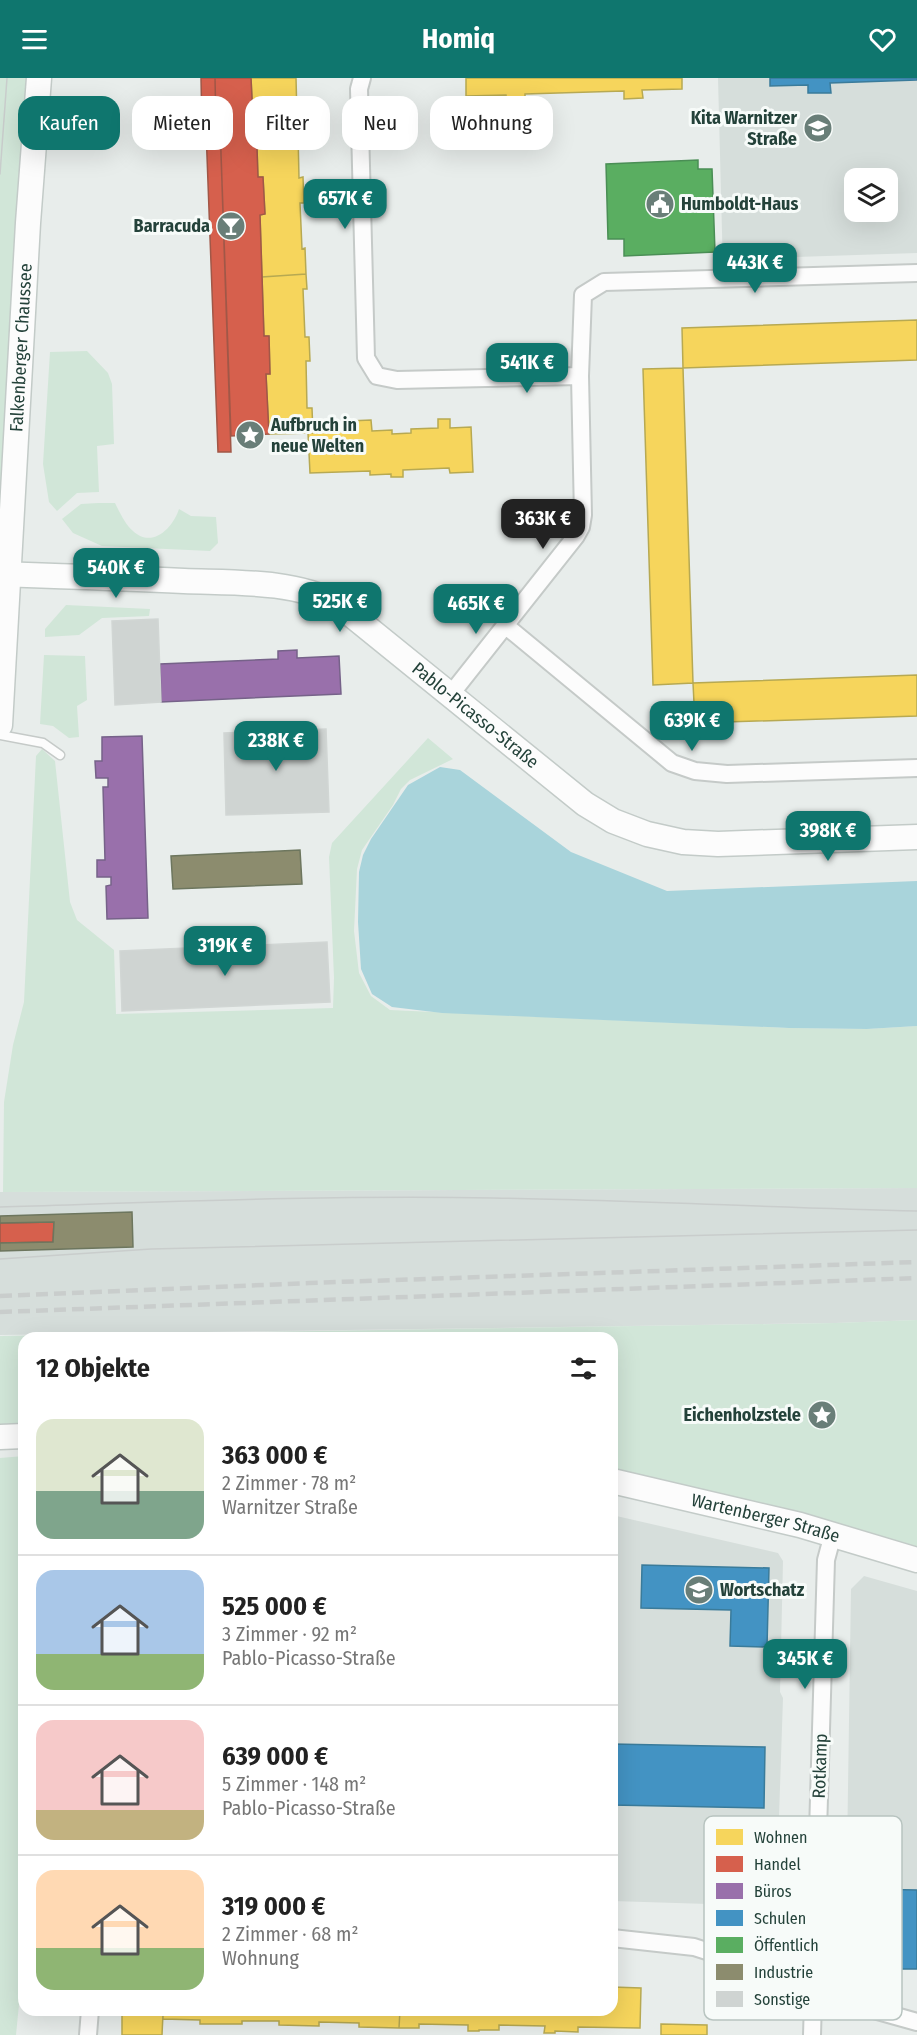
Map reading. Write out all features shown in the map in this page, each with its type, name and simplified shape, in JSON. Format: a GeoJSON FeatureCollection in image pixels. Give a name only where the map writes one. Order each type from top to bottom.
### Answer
{"type":"FeatureCollection","features":[{"type":"Feature","properties":{"kind":"main road","name":"Falkenberger Chaussee"},"geometry":{"type":"LineString","coordinates":[[0,725],[4,574],[39,78]]}},
{"type":"Feature","properties":{"kind":"main road","name":"Pablo-Picasso-Straße"},"geometry":{"type":"LineString","coordinates":[[4,574],[224,583],[306,591],[322,596],[338,604],[585,804],[613,821],[647,834],[683,842],[718,844],[917,837]]}},
{"type":"Feature","properties":{"kind":"main road"},"geometry":{"type":"LineString","coordinates":[[0,1437],[18,1436]]}},
{"type":"Feature","properties":{"kind":"main road","name":"Wartenberger Straße"},"geometry":{"type":"LineString","coordinates":[[618,1482],[833,1534],[917,1560]]}},
{"type":"Feature","properties":{"kind":"street"},"geometry":{"type":"LineString","coordinates":[[362,78],[359,89],[366,358],[377,376],[397,380],[580,376]]}},
{"type":"Feature","properties":{"kind":"street"},"geometry":{"type":"LineString","coordinates":[[451,694],[576,536],[581,526],[583,515],[580,376],[583,295],[604,282],[917,273]]}},
{"type":"Feature","properties":{"kind":"street"},"geometry":{"type":"LineString","coordinates":[[506,626],[672,763],[695,771],[727,774],[917,768]]}},
{"type":"Feature","properties":{"kind":"street","name":"Rotkamp"},"geometry":{"type":"LineString","coordinates":[[818,1816],[826,1560],[833,1534]]}},
{"type":"Feature","properties":{"kind":"street"},"geometry":{"type":"LineString","coordinates":[[618,1939],[704,1950]]}},
{"type":"Feature","properties":{"kind":"street"},"geometry":{"type":"LineString","coordinates":[[88,2035],[90,2016]]}},
{"type":"Feature","properties":{"kind":"street"},"geometry":{"type":"LineString","coordinates":[[902,2018],[917,2022]]}},
{"type":"Feature","properties":{"kind":"street","name":"Rotkamp"},"geometry":{"type":"LineString","coordinates":[[812,2020],[812,2035]]}},
{"type":"Feature","properties":{"kind":"lane"},"geometry":{"type":"LineString","coordinates":[[0,735],[43,742],[60,755]]}},
{"type":"Feature","properties":{"kind":"shaded area","name":"Kita Warnitzer Straße"},"geometry":{"type":"Polygon","coordinates":[[[718,78],[917,78],[917,253],[766,258],[766,268],[723,270],[718,78]]]}},
{"type":"Feature","properties":{"kind":"shaded area"},"geometry":{"type":"Polygon","coordinates":[[[917,1188],[917,1320],[209,1332],[18,1332],[18,1335],[0,1335],[0,1192],[917,1188]]]}},
{"type":"Feature","properties":{"kind":"shaded area"},"geometry":{"type":"Polygon","coordinates":[[[618,1516],[778,1553],[783,1561],[780,1692],[783,1698],[779,1816],[704,1816],[704,1904],[618,1901],[618,1516]]]}},
{"type":"Feature","properties":{"kind":"shaded area"},"geometry":{"type":"Polygon","coordinates":[[[864,1576],[917,1591],[917,1969],[902,1969],[902,1816],[848,1816],[851,1589],[864,1576]]]}},
{"type":"Feature","properties":{"kind":"green space"},"geometry":{"type":"Polygon","coordinates":[[[0,78],[27,78],[26,96],[18,96],[18,150],[23,150],[0,503],[0,78]]]}},
{"type":"Feature","properties":{"kind":"green space"},"geometry":{"type":"Polygon","coordinates":[[[87,351],[108,373],[112,384],[114,444],[97,446],[99,492],[77,493],[57,511],[49,502],[43,464],[50,352],[87,351]]]}},
{"type":"Feature","properties":{"kind":"green space"},"geometry":{"type":"Polygon","coordinates":[[[115,503],[130,528],[140,536],[147,538],[161,534],[167,529],[179,509],[191,516],[216,517],[218,543],[210,551],[102,546],[73,533],[62,519],[81,504],[115,503]]]}},
{"type":"Feature","properties":{"kind":"green space"},"geometry":{"type":"Polygon","coordinates":[[[66,605],[150,609],[149,616],[102,618],[79,635],[45,637],[45,629],[66,605]]]}},
{"type":"Feature","properties":{"kind":"green space"},"geometry":{"type":"Polygon","coordinates":[[[44,655],[85,656],[87,700],[77,706],[79,737],[69,738],[53,726],[40,724],[44,655]]]}},
{"type":"Feature","properties":{"kind":"green space"},"geometry":{"type":"Polygon","coordinates":[[[428,738],[453,759],[410,780],[401,789],[393,805],[362,850],[357,869],[354,931],[359,973],[371,996],[390,1010],[789,1028],[867,1029],[917,1026],[917,1188],[3,1192],[4,1102],[13,1045],[24,1002],[36,756],[42,749],[55,761],[70,902],[77,920],[114,950],[116,1014],[333,1008],[329,857],[332,843],[428,738]]]}},
{"type":"Feature","properties":{"kind":"green space"},"geometry":{"type":"Polygon","coordinates":[[[917,1320],[917,1547],[802,1513],[618,1471],[618,1332],[257,1332],[917,1320]]]}},
{"type":"Feature","properties":{"kind":"green space"},"geometry":{"type":"Polygon","coordinates":[[[0,1336],[18,1336],[18,1425],[0,1426],[0,1336]]]}},
{"type":"Feature","properties":{"kind":"green space"},"geometry":{"type":"Polygon","coordinates":[[[18,1456],[18,2014],[16,2035],[0,2035],[0,1458],[18,1456]]]}},
{"type":"Feature","properties":{"kind":"water"},"geometry":{"type":"Polygon","coordinates":[[[440,767],[460,770],[571,852],[667,891],[917,881],[917,1026],[867,1029],[789,1028],[442,1013],[392,1007],[372,994],[361,969],[358,922],[359,872],[363,855],[371,839],[408,785],[440,767]]]}},
{"type":"Feature","properties":{"kind":"building: Wohnen"},"geometry":{"type":"Polygon","coordinates":[[[251,78],[296,78],[296,96],[252,96],[251,78]]]}},
{"type":"Feature","properties":{"kind":"building: Wohnen"},"geometry":{"type":"Polygon","coordinates":[[[466,78],[682,78],[682,89],[642,90],[643,98],[624,99],[624,91],[525,94],[525,96],[466,96],[466,78]]]}},
{"type":"Feature","properties":{"kind":"building: Wohnen"},"geometry":{"type":"Polygon","coordinates":[[[257,150],[298,150],[299,178],[303,177],[304,203],[300,203],[302,249],[305,248],[306,274],[262,277],[260,215],[265,214],[263,177],[258,177],[257,150]]]}},
{"type":"Feature","properties":{"kind":"building: Wohnen"},"geometry":{"type":"Polygon","coordinates":[[[306,274],[307,289],[303,289],[305,337],[309,337],[310,361],[306,361],[307,408],[312,408],[313,433],[269,434],[266,374],[270,374],[269,336],[264,336],[262,277],[306,274]]]}},
{"type":"Feature","properties":{"kind":"building: Wohnen"},"geometry":{"type":"Polygon","coordinates":[[[917,320],[917,360],[683,368],[682,328],[917,320]]]}},
{"type":"Feature","properties":{"kind":"building: Wohnen"},"geometry":{"type":"Polygon","coordinates":[[[683,368],[693,683],[653,685],[643,369],[683,368]]]}},
{"type":"Feature","properties":{"kind":"building: Wohnen"},"geometry":{"type":"Polygon","coordinates":[[[438,419],[450,419],[450,428],[471,427],[473,472],[450,473],[449,468],[403,470],[403,477],[391,477],[391,474],[370,475],[370,471],[310,473],[308,433],[350,432],[349,421],[371,420],[372,431],[392,430],[392,434],[411,433],[411,429],[438,428],[438,419]]]}},
{"type":"Feature","properties":{"kind":"building: Wohnen"},"geometry":{"type":"Polygon","coordinates":[[[917,675],[917,716],[695,723],[693,683],[917,675]]]}},
{"type":"Feature","properties":{"kind":"building: Wohnen"},"geometry":{"type":"Polygon","coordinates":[[[618,1987],[641,1988],[640,2028],[578,2027],[578,2032],[544,2033],[545,2026],[499,2025],[499,2030],[479,2031],[468,2031],[468,2025],[419,2024],[419,2028],[399,2028],[400,2016],[618,2016],[618,1987]]]}},
{"type":"Feature","properties":{"kind":"building: Wohnen"},"geometry":{"type":"Polygon","coordinates":[[[122,2016],[163,2016],[162,2035],[122,2035],[122,2016]]]}},
{"type":"Feature","properties":{"kind":"building: Wohnen"},"geometry":{"type":"Polygon","coordinates":[[[163,2016],[400,2016],[399,2028],[359,2027],[359,2023],[319,2022],[319,2026],[279,2025],[279,2021],[200,2024],[200,2020],[163,2019],[163,2016]]]}},
{"type":"Feature","properties":{"kind":"building: Wohnen"},"geometry":{"type":"Polygon","coordinates":[[[661,2024],[707,2025],[707,2035],[661,2035],[661,2024]]]}},
{"type":"Feature","properties":{"kind":"building: Handel"},"geometry":{"type":"Polygon","coordinates":[[[201,78],[215,78],[215,96],[201,96],[201,78]]]}},
{"type":"Feature","properties":{"kind":"building: Handel"},"geometry":{"type":"Polygon","coordinates":[[[215,78],[251,78],[252,96],[245,96],[245,150],[257,150],[258,177],[263,177],[265,214],[260,215],[264,336],[269,336],[270,374],[266,374],[269,434],[231,436],[221,150],[233,150],[233,96],[215,96],[215,78]]]}},
{"type":"Feature","properties":{"kind":"building: Handel"},"geometry":{"type":"Polygon","coordinates":[[[207,150],[221,150],[231,452],[218,452],[207,150]]]}},
{"type":"Feature","properties":{"kind":"building: Handel"},"geometry":{"type":"Polygon","coordinates":[[[54,1222],[53,1242],[0,1243],[0,1223],[54,1222]]]}},
{"type":"Feature","properties":{"kind":"building: Büros"},"geometry":{"type":"Polygon","coordinates":[[[297,650],[297,658],[339,656],[341,694],[161,702],[160,664],[278,659],[278,651],[297,650]]]}},
{"type":"Feature","properties":{"kind":"building: Büros"},"geometry":{"type":"Polygon","coordinates":[[[142,736],[148,918],[107,919],[106,886],[111,885],[111,877],[97,877],[97,860],[105,860],[103,787],[108,787],[108,778],[96,778],[95,761],[102,761],[102,737],[142,736]]]}},
{"type":"Feature","properties":{"kind":"building: Schulen"},"geometry":{"type":"Polygon","coordinates":[[[770,78],[917,78],[917,80],[830,83],[831,93],[808,93],[808,85],[770,86],[770,78]]]}},
{"type":"Feature","properties":{"kind":"building: Schulen"},"geometry":{"type":"Polygon","coordinates":[[[642,1565],[769,1568],[767,1647],[730,1646],[731,1610],[641,1608],[642,1565]]]}},
{"type":"Feature","properties":{"kind":"building: Schulen"},"geometry":{"type":"Polygon","coordinates":[[[618,1744],[765,1747],[764,1808],[618,1805],[618,1744]]]}},
{"type":"Feature","properties":{"kind":"building: Schulen"},"geometry":{"type":"Polygon","coordinates":[[[902,1890],[917,1890],[917,1969],[902,1969],[902,1890]]]}},
{"type":"Feature","properties":{"kind":"building: Öffentlich","name":"Humboldt-Haus"},"geometry":{"type":"Polygon","coordinates":[[[698,160],[698,169],[712,169],[715,252],[624,256],[624,239],[608,239],[606,164],[698,160]]]}},
{"type":"Feature","properties":{"kind":"building: Industrie"},"geometry":{"type":"Polygon","coordinates":[[[300,850],[302,884],[173,889],[171,856],[300,850]]]}},
{"type":"Feature","properties":{"kind":"building: Industrie"},"geometry":{"type":"Polygon","coordinates":[[[132,1212],[133,1247],[0,1251],[0,1243],[53,1242],[54,1222],[0,1223],[0,1216],[132,1212]]]}},
{"type":"Feature","properties":{"kind":"building: Sonstige"},"geometry":{"type":"Polygon","coordinates":[[[158,619],[161,702],[115,705],[112,621],[158,619]]]}},
{"type":"Feature","properties":{"kind":"building: Sonstige"},"geometry":{"type":"Polygon","coordinates":[[[326,729],[329,812],[226,815],[224,733],[326,729]]]}},
{"type":"Feature","properties":{"kind":"building: Sonstige"},"geometry":{"type":"Polygon","coordinates":[[[327,942],[330,1002],[122,1011],[120,951],[327,942]]]}},
{"type":"Feature","properties":{"kind":"tram line"},"geometry":{"type":"LineString","coordinates":[[0,174],[7,78]]}},
{"type":"Feature","properties":{"kind":"tram line"},"geometry":{"type":"LineString","coordinates":[[0,1207],[431,1197],[599,1200],[917,1211]]}},
{"type":"Feature","properties":{"kind":"tram line"},"geometry":{"type":"LineString","coordinates":[[0,1259],[151,1249],[917,1230]]}},
{"type":"Feature","properties":{"kind":"railway"},"geometry":{"type":"LineString","coordinates":[[0,1296],[917,1262]]}},
{"type":"Feature","properties":{"kind":"railway"},"geometry":{"type":"LineString","coordinates":[[0,1312],[917,1278]]}},
{"type":"Feature","properties":{"kind":"place","name":"Kita Warnitzer Straße"},"geometry":{"type":"Point","coordinates":[818,128]}},
{"type":"Feature","properties":{"kind":"place","name":"Humboldt-Haus"},"geometry":{"type":"Point","coordinates":[660,204]}},
{"type":"Feature","properties":{"kind":"place","name":"Barracuda"},"geometry":{"type":"Point","coordinates":[231,226]}},
{"type":"Feature","properties":{"kind":"place","name":"Aufbruch in neue Welten"},"geometry":{"type":"Point","coordinates":[250,435]}},
{"type":"Feature","properties":{"kind":"place","name":"Eichenholzstele"},"geometry":{"type":"Point","coordinates":[822,1415]}},
{"type":"Feature","properties":{"kind":"place","name":"Wortschatz"},"geometry":{"type":"Point","coordinates":[699,1590]}}]}
